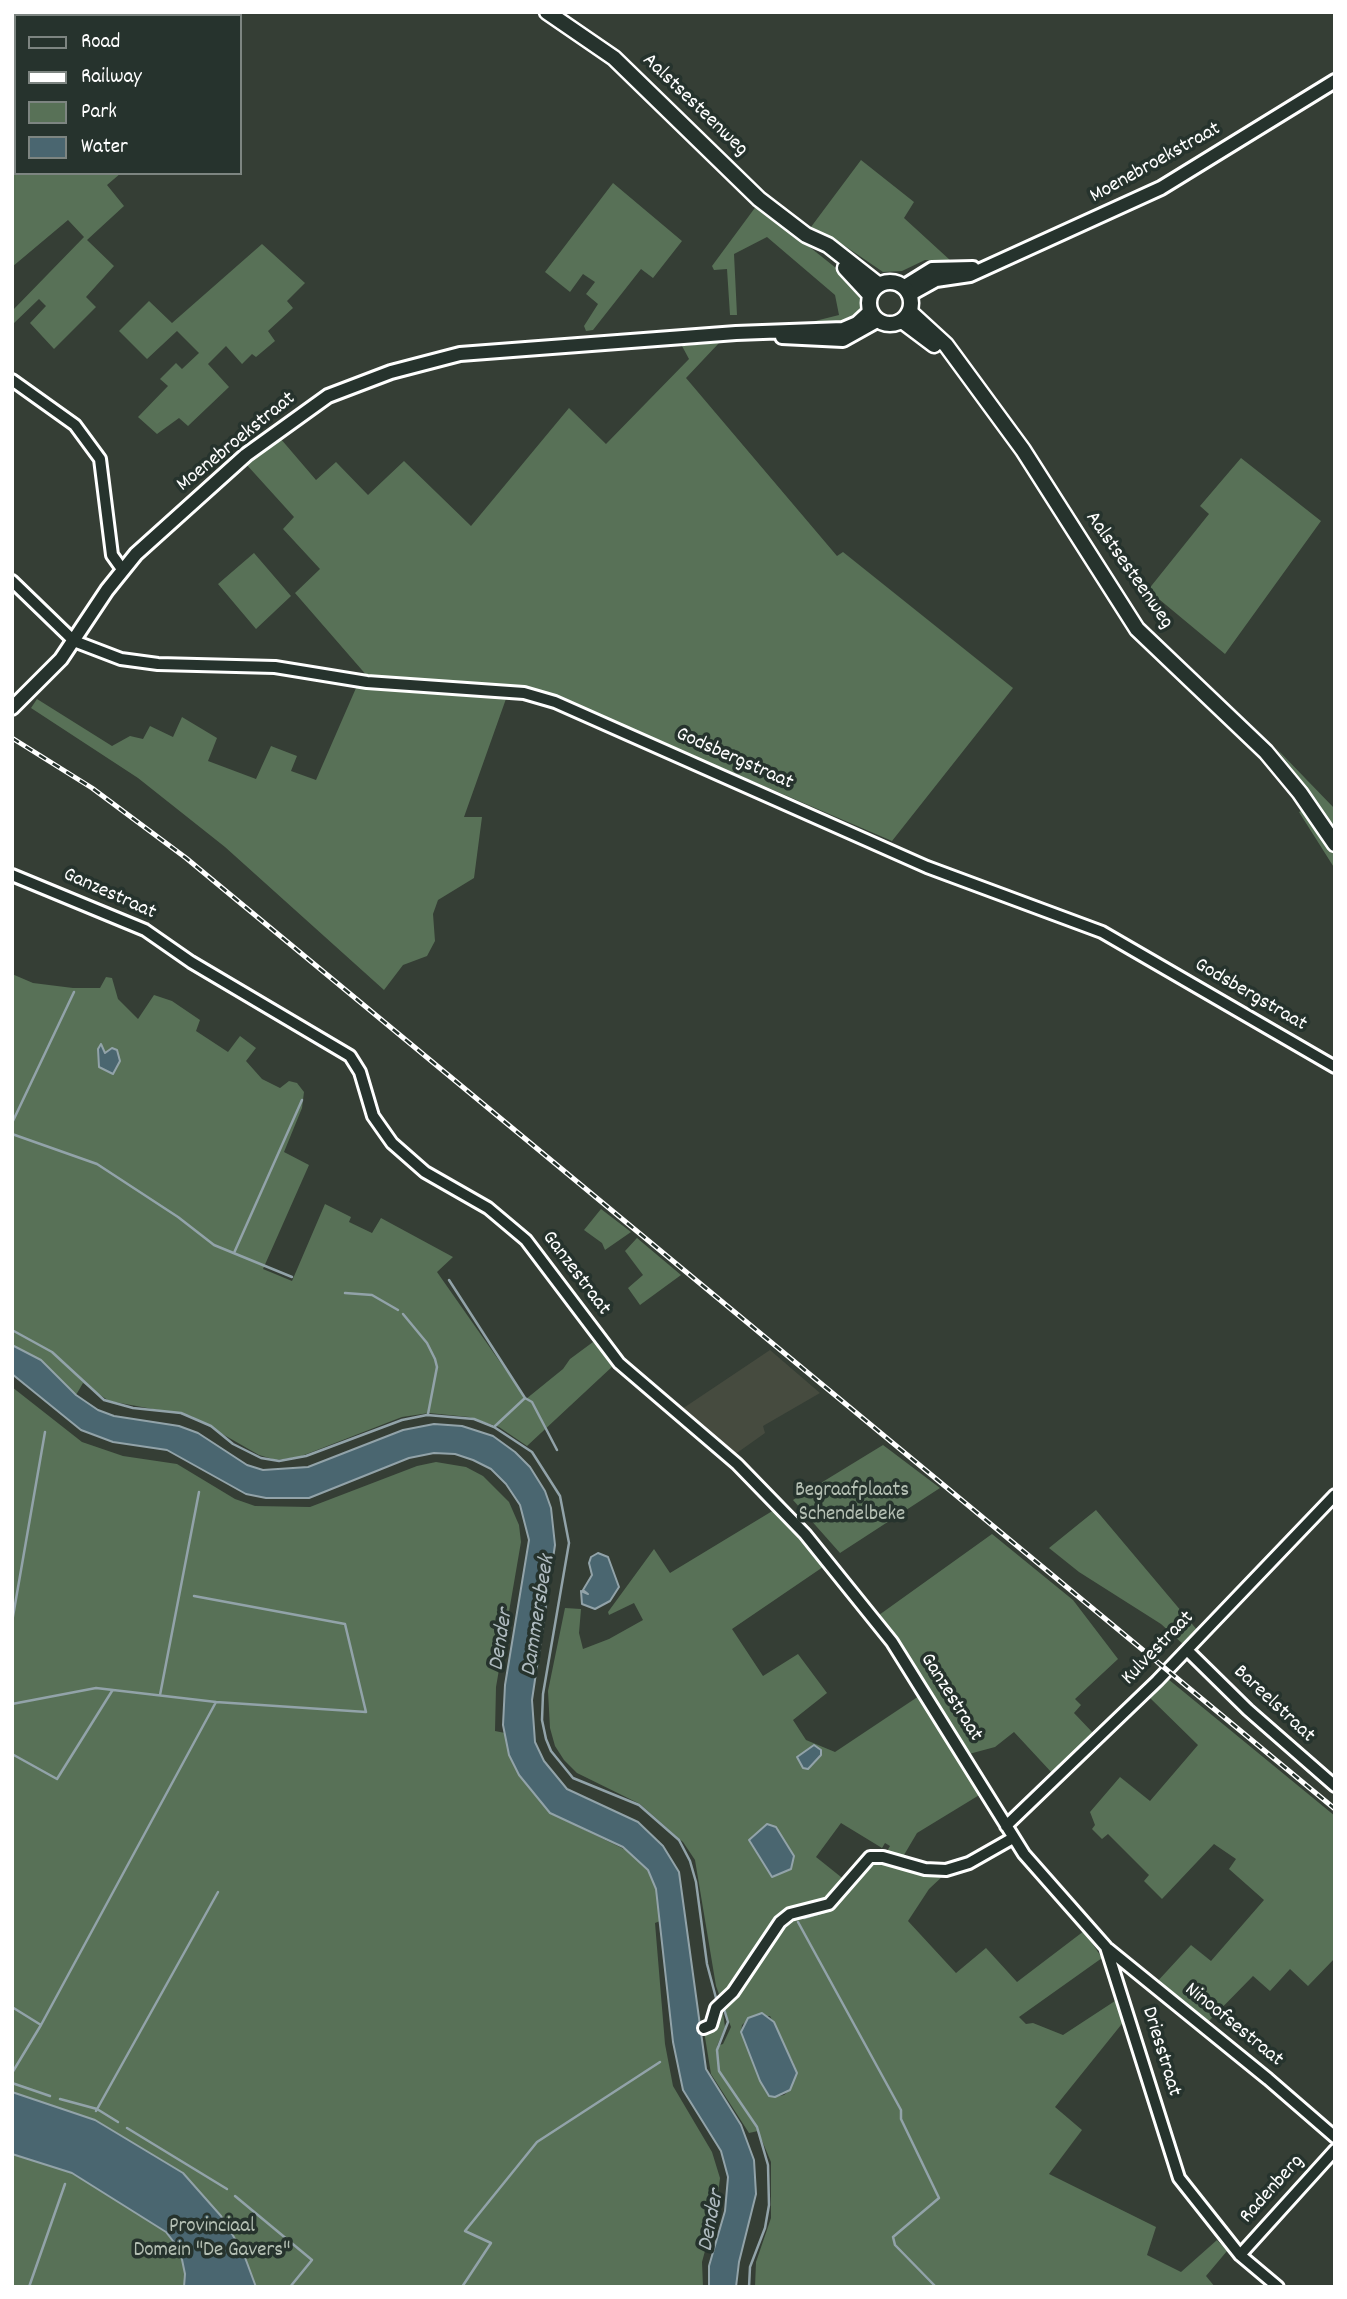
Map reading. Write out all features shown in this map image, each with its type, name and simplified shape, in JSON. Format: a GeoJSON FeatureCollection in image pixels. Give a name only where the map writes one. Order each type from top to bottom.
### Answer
{"type":"FeatureCollection","features":[{"type":"Feature","properties":{"kind":"main road","name":"Aalstsesteenweg"},"geometry":{"type":"LineString","coordinates":[[547,12],[614,58],[759,199],[806,235],[828,245],[874,290]]}},
{"type":"Feature","properties":{"kind":"main road"},"geometry":{"type":"LineString","coordinates":[[896,283],[906,291],[906,317],[889,325],[873,316],[874,290],[896,283]]}},
{"type":"Feature","properties":{"kind":"main road","name":"Aalstsesteenweg"},"geometry":{"type":"LineString","coordinates":[[906,317],[946,345],[1023,450],[1138,629],[1266,752],[1300,793],[1335,844]]}},
{"type":"Feature","properties":{"kind":"street","name":"Moenebroekstraat"},"geometry":{"type":"LineString","coordinates":[[906,291],[925,283],[970,275],[1161,188],[1335,81]]}},
{"type":"Feature","properties":{"kind":"street","name":"Moenebroekstraat"},"geometry":{"type":"LineString","coordinates":[[12,708],[47,675],[74,641],[122,569],[246,455],[328,397],[391,372],[460,354],[736,333],[843,329],[873,316]]}},
{"type":"Feature","properties":{"kind":"street"},"geometry":{"type":"LineString","coordinates":[[12,380],[75,425],[100,459],[112,555],[122,569]]}},
{"type":"Feature","properties":{"kind":"street"},"geometry":{"type":"LineString","coordinates":[[12,581],[74,641]]}},
{"type":"Feature","properties":{"kind":"street","name":"Godsbergstraat"},"geometry":{"type":"LineString","coordinates":[[74,641],[91,650],[121,659],[158,664],[275,667],[367,682],[524,693],[555,702],[927,867],[1102,932],[1335,1067]]}},
{"type":"Feature","properties":{"kind":"street","name":"Ganzestraat"},"geometry":{"type":"LineString","coordinates":[[12,875],[145,930],[191,962],[350,1056],[360,1072],[373,1116],[392,1143],[425,1172],[488,1208],[516,1230],[540,1256],[619,1363],[737,1464],[805,1534],[891,1642],[1006,1826]]}},
{"type":"Feature","properties":{"kind":"street","name":"Kulvestraat"},"geometry":{"type":"LineString","coordinates":[[1006,1826],[1187,1650],[1335,1495]]}},
{"type":"Feature","properties":{"kind":"street","name":"Bareelstraat"},"geometry":{"type":"LineString","coordinates":[[1187,1650],[1248,1710],[1335,1786]]}},
{"type":"Feature","properties":{"kind":"street","name":"Driesstraat"},"geometry":{"type":"LineString","coordinates":[[1006,1826],[1013,1839],[1106,1947],[1178,2178],[1240,2255],[1278,2287]]}},
{"type":"Feature","properties":{"kind":"street"},"geometry":{"type":"LineString","coordinates":[[704,2028],[711,2025],[716,2008],[733,1992],[780,1922],[790,1914],[829,1904],[870,1857],[884,1857],[925,1869],[946,1870],[969,1863],[1013,1839]]}},
{"type":"Feature","properties":{"kind":"street","name":"Ninoofsestraat"},"geometry":{"type":"LineString","coordinates":[[1106,1947],[1335,2137]]}},
{"type":"Feature","properties":{"kind":"street","name":"Radenberg"},"geometry":{"type":"LineString","coordinates":[[1240,2255],[1335,2150]]}},
{"type":"Feature","properties":{"kind":"shaded area"},"geometry":{"type":"Polygon","coordinates":[[[770,1350],[820,1393],[763,1426],[765,1433],[734,1455],[682,1409],[770,1350]]]}},
{"type":"Feature","properties":{"kind":"green space"},"geometry":{"type":"Polygon","coordinates":[[[12,31],[14,175],[119,175],[107,185],[124,206],[87,240],[114,266],[86,297],[96,307],[54,349],[30,323],[46,306],[39,299],[12,325],[12,311],[84,237],[68,220],[12,267],[12,31]]]}},
{"type":"Feature","properties":{"kind":"green space"},"geometry":{"type":"Polygon","coordinates":[[[861,160],[914,202],[904,218],[951,261],[925,260],[902,271],[883,272],[811,227],[861,160]]]}},
{"type":"Feature","properties":{"kind":"green space"},"geometry":{"type":"Polygon","coordinates":[[[613,183],[682,241],[653,278],[641,269],[593,330],[586,331],[584,326],[598,304],[586,294],[595,282],[583,274],[570,292],[545,272],[613,183]]]}},
{"type":"Feature","properties":{"kind":"green space"},"geometry":{"type":"Polygon","coordinates":[[[757,205],[856,284],[864,298],[860,314],[852,321],[826,326],[815,323],[839,315],[835,295],[767,237],[734,254],[737,315],[730,315],[727,269],[714,270],[712,266],[757,205]]]}},
{"type":"Feature","properties":{"kind":"green space"},"geometry":{"type":"Polygon","coordinates":[[[262,244],[305,283],[287,301],[293,308],[268,331],[275,341],[256,357],[252,354],[242,364],[226,346],[208,364],[229,387],[188,426],[179,418],[157,434],[138,417],[168,386],[160,379],[176,363],[182,369],[199,353],[177,331],[147,359],[119,331],[149,301],[172,323],[262,244]]]}},
{"type":"Feature","properties":{"kind":"green space"},"geometry":{"type":"Polygon","coordinates":[[[719,343],[686,378],[837,556],[843,552],[1013,688],[892,841],[559,698],[519,688],[368,677],[295,593],[320,569],[283,529],[294,517],[246,464],[280,438],[316,480],[336,462],[368,495],[404,461],[471,526],[569,408],[606,444],[689,359],[682,346],[719,343]]]}},
{"type":"Feature","properties":{"kind":"green space"},"geometry":{"type":"Polygon","coordinates":[[[1241,458],[1321,521],[1225,654],[1148,590],[1209,514],[1200,506],[1241,458]]]}},
{"type":"Feature","properties":{"kind":"green space"},"geometry":{"type":"Polygon","coordinates":[[[254,553],[291,596],[256,629],[218,584],[254,553]]]}},
{"type":"Feature","properties":{"kind":"green space"},"geometry":{"type":"Polygon","coordinates":[[[356,688],[507,696],[464,817],[482,817],[474,878],[438,900],[433,914],[435,941],[427,956],[403,965],[384,990],[225,847],[138,778],[31,708],[37,699],[112,746],[130,736],[143,739],[150,726],[173,737],[182,717],[217,738],[208,761],[256,779],[271,746],[297,756],[291,771],[316,780],[356,688]]]}},
{"type":"Feature","properties":{"kind":"green space"},"geometry":{"type":"Polygon","coordinates":[[[1276,748],[1334,808],[1335,830],[1300,779],[1276,748]]]}},
{"type":"Feature","properties":{"kind":"green space"},"geometry":{"type":"Polygon","coordinates":[[[1308,807],[1335,851],[1335,869],[1299,812],[1308,807]]]}},
{"type":"Feature","properties":{"kind":"green space"},"geometry":{"type":"Polygon","coordinates":[[[12,974],[33,983],[73,988],[100,988],[106,977],[112,978],[118,999],[138,1019],[154,995],[172,1001],[200,1020],[196,1031],[228,1052],[240,1036],[256,1048],[246,1061],[262,1079],[280,1088],[289,1081],[297,1083],[304,1092],[302,1108],[284,1152],[309,1165],[263,1269],[292,1281],[325,1204],[351,1217],[349,1222],[372,1233],[381,1218],[453,1257],[437,1272],[526,1399],[593,1342],[614,1365],[527,1446],[499,1427],[469,1417],[429,1413],[402,1417],[299,1457],[276,1460],[259,1455],[191,1416],[109,1401],[83,1383],[76,1395],[41,1360],[12,1345],[12,974]]]}},
{"type":"Feature","properties":{"kind":"green space"},"geometry":{"type":"Polygon","coordinates":[[[601,1209],[631,1232],[605,1250],[602,1243],[584,1230],[601,1209]]]}},
{"type":"Feature","properties":{"kind":"green space"},"geometry":{"type":"Polygon","coordinates":[[[637,1238],[681,1275],[640,1305],[628,1288],[643,1275],[625,1251],[637,1238]]]}},
{"type":"Feature","properties":{"kind":"green space"},"geometry":{"type":"Polygon","coordinates":[[[12,1387],[82,1442],[123,1456],[177,1464],[235,1499],[255,1506],[310,1507],[417,1466],[436,1462],[466,1467],[483,1476],[509,1502],[519,1525],[521,1542],[496,1687],[495,1731],[505,1733],[509,1755],[519,1775],[550,1813],[634,1854],[648,1870],[656,1889],[660,1921],[655,1923],[665,2044],[673,2086],[712,2152],[720,2178],[716,2210],[702,2262],[703,2287],[12,2287],[12,1387]]]}},
{"type":"Feature","properties":{"kind":"green space","name":"Begraafplaats Schendelbeke"},"geometry":{"type":"Polygon","coordinates":[[[883,1445],[940,1488],[840,1553],[793,1500],[883,1445]]]}},
{"type":"Feature","properties":{"kind":"green space"},"geometry":{"type":"Polygon","coordinates":[[[774,1510],[823,1567],[732,1629],[763,1676],[798,1654],[827,1693],[793,1720],[806,1740],[835,1752],[919,1696],[981,1794],[917,1833],[901,1860],[886,1853],[890,1846],[885,1843],[882,1848],[841,1823],[816,1857],[846,1881],[829,1909],[838,1903],[865,1866],[876,1860],[945,1874],[929,1889],[908,1921],[956,1973],[986,1948],[1017,1982],[1084,1931],[1102,1958],[1019,2017],[1026,2024],[1033,2023],[1063,2035],[1118,1999],[1125,2020],[1055,2107],[1082,2130],[1049,2174],[1156,2227],[1147,2255],[1181,2272],[1217,2240],[1227,2251],[1206,2276],[1215,2287],[755,2287],[756,2262],[771,2218],[771,2162],[758,2131],[749,2133],[711,2074],[704,2031],[723,2013],[725,2027],[717,2046],[723,2044],[731,2027],[716,1986],[695,1860],[683,1842],[640,1804],[577,1773],[555,1746],[550,1728],[548,1691],[565,1608],[581,1609],[579,1633],[583,1649],[609,1639],[643,1620],[634,1603],[609,1615],[608,1612],[654,1549],[670,1573],[774,1510]],[[752,2016],[742,2025],[741,2032],[760,2081],[775,2097],[790,2090],[794,2064],[770,2016],[752,2016]]]}},
{"type":"Feature","properties":{"kind":"green space"},"geometry":{"type":"Polygon","coordinates":[[[1096,1510],[1198,1631],[1184,1645],[1161,1624],[1079,1572],[1049,1548],[1096,1510]]]}},
{"type":"Feature","properties":{"kind":"green space"},"geometry":{"type":"Polygon","coordinates":[[[992,1534],[1073,1600],[1118,1659],[1075,1699],[1081,1705],[1074,1713],[1094,1734],[1053,1774],[1014,1732],[995,1747],[969,1754],[879,1615],[992,1534]]]}},
{"type":"Feature","properties":{"kind":"green space"},"geometry":{"type":"Polygon","coordinates":[[[1168,1679],[1335,1816],[1335,1958],[1308,1986],[1290,1969],[1270,1991],[1253,1976],[1205,2025],[1155,1984],[1191,1945],[1211,1961],[1264,1900],[1229,1869],[1236,1859],[1214,1844],[1162,1899],[1144,1881],[1149,1875],[1108,1834],[1102,1839],[1092,1829],[1095,1825],[1090,1812],[1120,1777],[1150,1801],[1198,1745],[1149,1697],[1168,1679]]]}},
{"type":"Feature","properties":{"kind":"water"},"geometry":{"type":"Polygon","coordinates":[[[101,1044],[105,1053],[112,1048],[117,1050],[120,1061],[113,1074],[99,1067],[98,1049],[101,1044]]]}},
{"type":"Feature","properties":{"kind":"water"},"geometry":{"type":"Polygon","coordinates":[[[12,1345],[41,1360],[76,1395],[98,1410],[114,1416],[179,1426],[198,1433],[247,1465],[263,1470],[308,1467],[403,1430],[434,1424],[462,1426],[493,1436],[530,1467],[545,1491],[551,1508],[555,1545],[532,1700],[535,1742],[544,1761],[567,1789],[638,1822],[663,1846],[679,1872],[706,2069],[741,2125],[754,2160],[756,2194],[739,2262],[736,2287],[709,2287],[709,2266],[725,2211],[728,2177],[721,2151],[683,2090],[673,2042],[656,1889],[648,1870],[623,1847],[550,1813],[519,1775],[509,1755],[503,1725],[505,1685],[529,1540],[520,1505],[506,1484],[491,1469],[473,1460],[455,1454],[434,1453],[409,1458],[309,1498],[266,1498],[246,1494],[167,1450],[113,1442],[81,1430],[12,1374],[12,1345]]]}},
{"type":"Feature","properties":{"kind":"water"},"geometry":{"type":"Polygon","coordinates":[[[598,1553],[608,1557],[619,1587],[610,1601],[595,1609],[582,1604],[581,1591],[588,1594],[583,1590],[592,1575],[589,1563],[591,1557],[598,1553]]]}},
{"type":"Feature","properties":{"kind":"water"},"geometry":{"type":"Polygon","coordinates":[[[814,1745],[821,1750],[821,1755],[808,1769],[803,1768],[797,1757],[814,1745]]]}},
{"type":"Feature","properties":{"kind":"water"},"geometry":{"type":"Polygon","coordinates":[[[767,1824],[776,1827],[794,1856],[791,1869],[772,1877],[749,1840],[767,1824]]]}},
{"type":"Feature","properties":{"kind":"water"},"geometry":{"type":"Polygon","coordinates":[[[762,2013],[774,2022],[797,2073],[790,2090],[775,2097],[769,2096],[760,2081],[741,2032],[748,2018],[762,2013]]]}},
{"type":"Feature","properties":{"kind":"water","name":"Provinciaal Domein \"De Gavers\""},"geometry":{"type":"Polygon","coordinates":[[[12,2092],[95,2120],[183,2173],[221,2216],[243,2252],[256,2287],[184,2287],[185,2274],[180,2250],[166,2232],[72,2173],[12,2154],[12,2092]]]}},
{"type":"Feature","properties":{"kind":"waterway"},"geometry":{"type":"LineString","coordinates":[[12,1123],[74,992]]}},
{"type":"Feature","properties":{"kind":"waterway"},"geometry":{"type":"LineString","coordinates":[[234,1253],[302,1100]]}},
{"type":"Feature","properties":{"kind":"waterway"},"geometry":{"type":"LineString","coordinates":[[12,1134],[97,1164],[178,1217],[214,1245],[292,1277]]}},
{"type":"Feature","properties":{"kind":"waterway"},"geometry":{"type":"LineString","coordinates":[[449,1280],[525,1398],[494,1427]]}},
{"type":"Feature","properties":{"kind":"waterway"},"geometry":{"type":"LineString","coordinates":[[345,1293],[372,1295],[398,1310]]}},
{"type":"Feature","properties":{"kind":"waterway"},"geometry":{"type":"LineString","coordinates":[[403,1314],[427,1343],[435,1359],[437,1367],[428,1414]]}},
{"type":"Feature","properties":{"kind":"waterway","name":"Dammersbeek"},"geometry":{"type":"LineString","coordinates":[[12,1330],[52,1352],[104,1400],[133,1408],[181,1413],[211,1426],[233,1444],[261,1458],[279,1461],[306,1456],[402,1420],[427,1415],[474,1419],[494,1427],[532,1452],[560,1496],[569,1543],[543,1694],[542,1720],[546,1739],[551,1751],[573,1778],[639,1805],[679,1840],[690,1861],[696,1882],[707,1964],[716,1998]]}},
{"type":"Feature","properties":{"kind":"waterway"},"geometry":{"type":"LineString","coordinates":[[525,1398],[532,1402],[557,1450]]}},
{"type":"Feature","properties":{"kind":"waterway"},"geometry":{"type":"LineString","coordinates":[[12,1622],[45,1432]]}},
{"type":"Feature","properties":{"kind":"waterway"},"geometry":{"type":"LineString","coordinates":[[160,1695],[199,1492]]}},
{"type":"Feature","properties":{"kind":"waterway"},"geometry":{"type":"LineString","coordinates":[[194,1596],[345,1624],[366,1712],[216,1702]]}},
{"type":"Feature","properties":{"kind":"waterway"},"geometry":{"type":"LineString","coordinates":[[12,1704],[96,1688],[216,1702],[41,2025]]}},
{"type":"Feature","properties":{"kind":"waterway"},"geometry":{"type":"LineString","coordinates":[[12,1754],[57,1779],[112,1691]]}},
{"type":"Feature","properties":{"kind":"waterway"},"geometry":{"type":"LineString","coordinates":[[881,1862],[925,1875]]}},
{"type":"Feature","properties":{"kind":"waterway"},"geometry":{"type":"LineString","coordinates":[[848,1892],[856,1881]]}},
{"type":"Feature","properties":{"kind":"waterway"},"geometry":{"type":"LineString","coordinates":[[96,2111],[218,1892]]}},
{"type":"Feature","properties":{"kind":"waterway"},"geometry":{"type":"LineString","coordinates":[[804,1918],[824,1912],[842,1898]]}},
{"type":"Feature","properties":{"kind":"waterway"},"geometry":{"type":"LineString","coordinates":[[798,1922],[901,2110],[901,2119],[939,2198],[893,2237],[895,2245],[936,2287]]}},
{"type":"Feature","properties":{"kind":"waterway"},"geometry":{"type":"LineString","coordinates":[[12,2007],[41,2025],[12,2073]]}},
{"type":"Feature","properties":{"kind":"waterway","name":"Dammersbeek"},"geometry":{"type":"LineString","coordinates":[[724,2009],[728,2022],[717,2050],[719,2071],[757,2127],[768,2165],[769,2205],[765,2228],[750,2267],[749,2287]]}},
{"type":"Feature","properties":{"kind":"waterway"},"geometry":{"type":"LineString","coordinates":[[462,2287],[491,2243],[465,2231],[537,2142],[660,2062]]}},
{"type":"Feature","properties":{"kind":"waterway"},"geometry":{"type":"LineString","coordinates":[[12,2083],[50,2096]]}},
{"type":"Feature","properties":{"kind":"waterway"},"geometry":{"type":"LineString","coordinates":[[60,2099],[97,2109],[118,2122]]}},
{"type":"Feature","properties":{"kind":"waterway"},"geometry":{"type":"LineString","coordinates":[[127,2128],[227,2189]]}},
{"type":"Feature","properties":{"kind":"waterway"},"geometry":{"type":"LineString","coordinates":[[29,2287],[65,2184]]}},
{"type":"Feature","properties":{"kind":"waterway"},"geometry":{"type":"LineString","coordinates":[[235,2196],[312,2260],[290,2287]]}},
{"type":"Feature","properties":{"kind":"railway"},"geometry":{"type":"LineString","coordinates":[[12,738],[92,788],[186,858],[1335,1809]]}},
{"type":"Feature","properties":{"kind":"water label","name":"Dender"},"geometry":{"type":"Point","coordinates":[503,1640]}},
{"type":"Feature","properties":{"kind":"water label","name":"Dender"},"geometry":{"type":"Point","coordinates":[713,2221]}}]}
